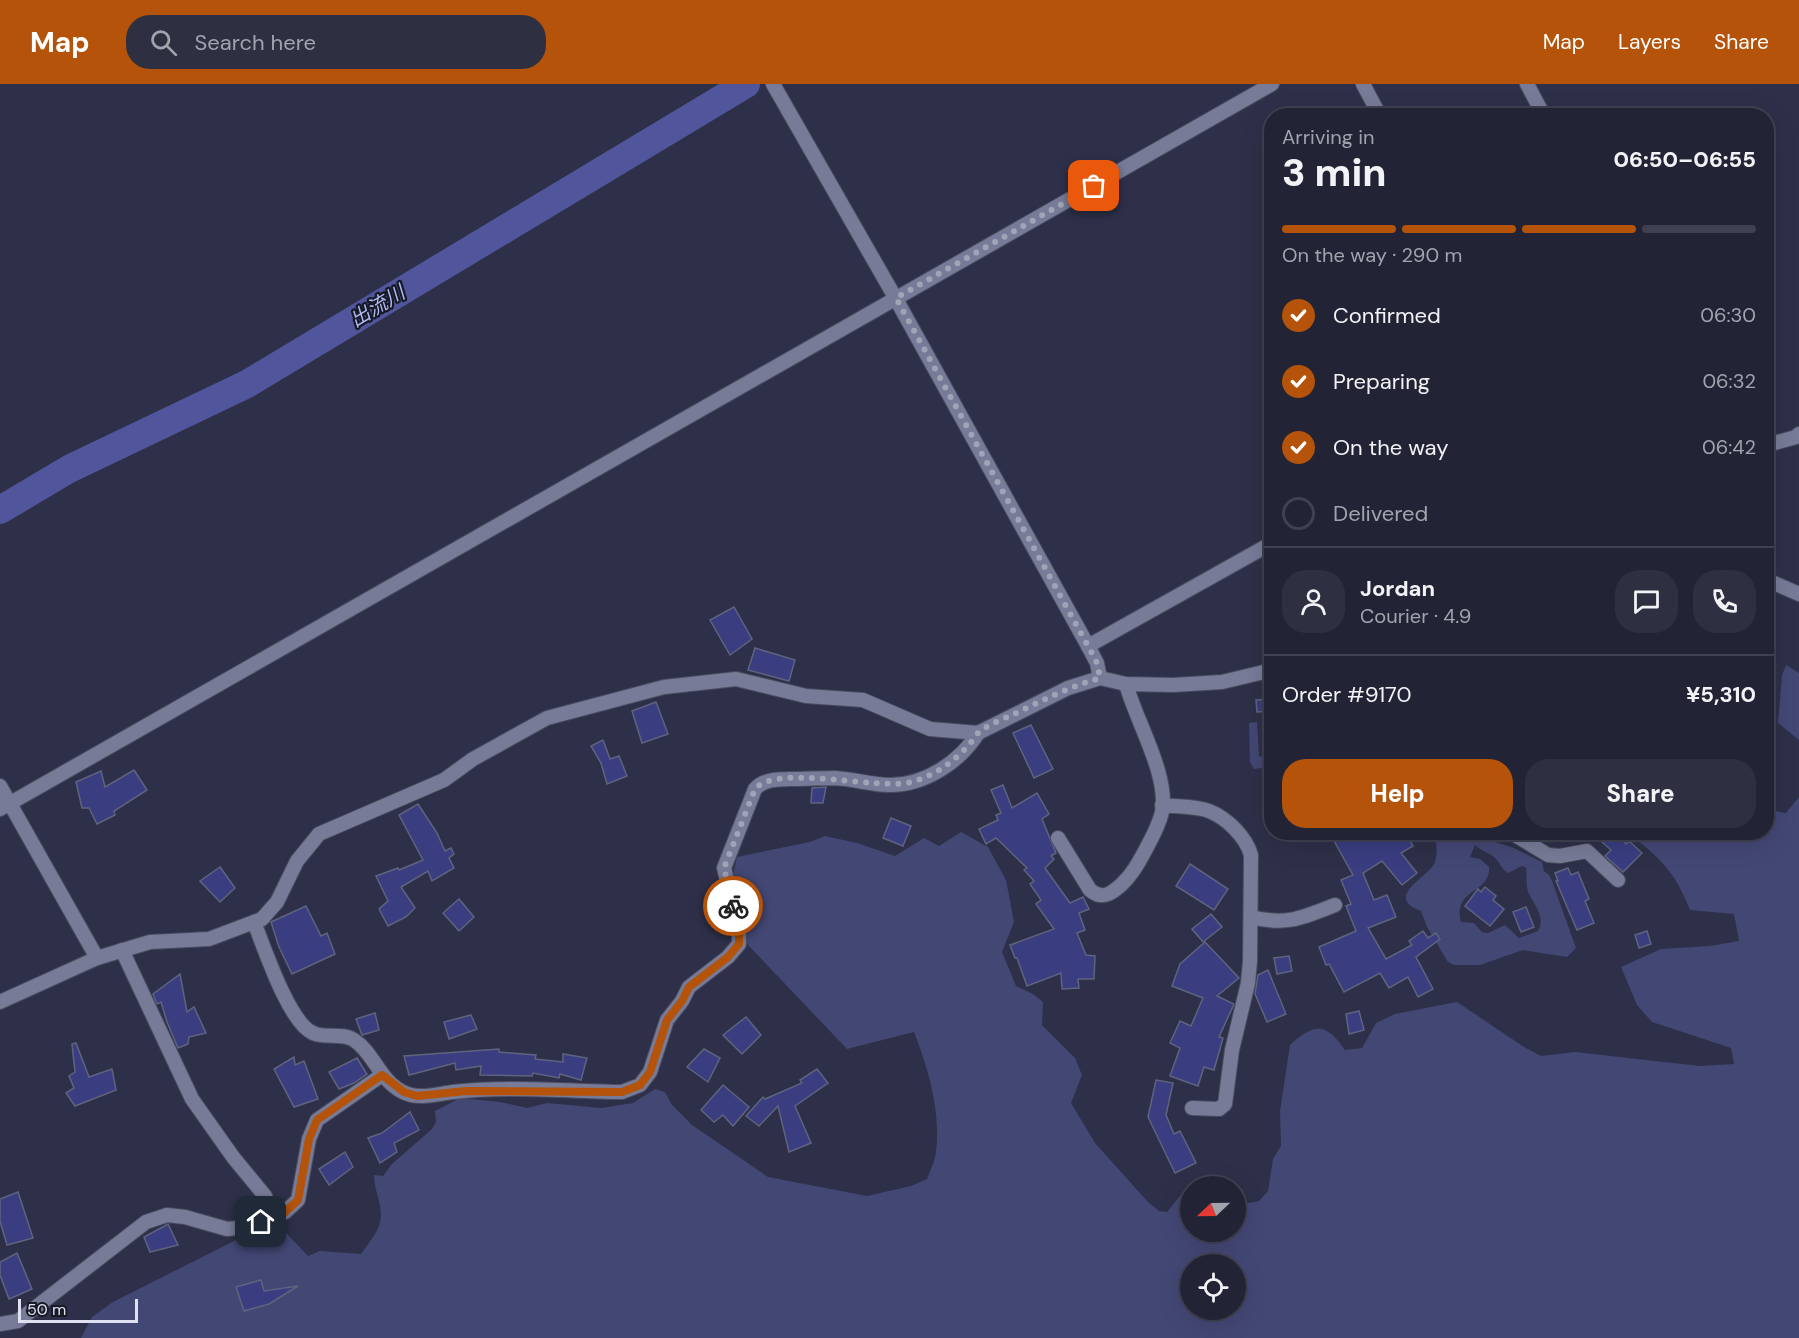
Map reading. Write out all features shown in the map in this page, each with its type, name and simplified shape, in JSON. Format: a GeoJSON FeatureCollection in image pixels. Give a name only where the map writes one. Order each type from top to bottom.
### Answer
{"type":"FeatureCollection","features":[{"type":"Feature","properties":{"kind":"street"},"geometry":{"type":"LineString","coordinates":[[773,84],[896,298],[1088,646],[1097,663],[1100,678]]}},
{"type":"Feature","properties":{"kind":"street"},"geometry":{"type":"LineString","coordinates":[[5,806],[1272,84]]}},
{"type":"Feature","properties":{"kind":"street"},"geometry":{"type":"LineString","coordinates":[[1362,84],[1376,108]]}},
{"type":"Feature","properties":{"kind":"street"},"geometry":{"type":"LineString","coordinates":[[1527,84],[1540,108]]}},
{"type":"Feature","properties":{"kind":"street"},"geometry":{"type":"LineString","coordinates":[[1774,443],[1799,434]]}},
{"type":"Feature","properties":{"kind":"street"},"geometry":{"type":"LineString","coordinates":[[1088,646],[1264,547]]}},
{"type":"Feature","properties":{"kind":"street"},"geometry":{"type":"LineString","coordinates":[[1774,583],[1799,594]]}},
{"type":"Feature","properties":{"kind":"street"},"geometry":{"type":"LineString","coordinates":[[254,922],[289,1004],[300,1023],[314,1034],[351,1038],[362,1046],[382,1075],[404,1092],[417,1096],[466,1091],[622,1092],[640,1085],[650,1072],[667,1020],[682,1001],[689,987],[728,957],[739,944],[739,928],[724,868],[759,784],[772,780],[807,778],[837,778],[890,785],[911,782],[944,768],[967,748],[978,733],[1068,688],[1100,678],[1126,684],[1173,685],[1222,682],[1264,672]]}},
{"type":"Feature","properties":{"kind":"street"},"geometry":{"type":"LineString","coordinates":[[0,1002],[97,958],[122,950],[150,942],[209,939],[262,919],[277,902],[297,861],[318,834],[444,780],[473,759],[547,718],[653,690],[727,678],[806,696],[863,700],[930,729],[978,733]]}},
{"type":"Feature","properties":{"kind":"street"},"geometry":{"type":"LineString","coordinates":[[1058,838],[1090,891],[1096,896],[1104,896],[1120,886],[1135,870],[1158,828],[1162,805],[1160,779],[1126,684]]}},
{"type":"Feature","properties":{"kind":"street"},"geometry":{"type":"LineString","coordinates":[[0,786],[5,806],[97,958]]}},
{"type":"Feature","properties":{"kind":"street"},"geometry":{"type":"LineString","coordinates":[[1162,805],[1209,811],[1226,822],[1249,847],[1252,866],[1248,983],[1235,1032],[1225,1104],[1219,1109],[1192,1108]]}},
{"type":"Feature","properties":{"kind":"street"},"geometry":{"type":"LineString","coordinates":[[1523,840],[1548,855],[1560,856],[1587,851],[1618,880]]}},
{"type":"Feature","properties":{"kind":"street"},"geometry":{"type":"LineString","coordinates":[[1251,917],[1287,922],[1335,905]]}},
{"type":"Feature","properties":{"kind":"street"},"geometry":{"type":"LineString","coordinates":[[122,950],[192,1099],[233,1157],[265,1196],[273,1216]]}},
{"type":"Feature","properties":{"kind":"street"},"geometry":{"type":"LineString","coordinates":[[0,1324],[18,1321],[146,1222],[167,1215],[227,1229],[249,1227],[285,1212],[298,1200],[309,1139],[317,1120],[382,1075]]}},
{"type":"Feature","properties":{"kind":"shaded area"},"geometry":{"type":"Polygon","coordinates":[[[1786,665],[1799,673],[1799,740],[1778,723],[1782,675],[1786,665]]]}},
{"type":"Feature","properties":{"kind":"shaded area"},"geometry":{"type":"Polygon","coordinates":[[[1257,722],[1259,756],[1264,758],[1264,767],[1254,769],[1250,762],[1249,723],[1257,722]]]}},
{"type":"Feature","properties":{"kind":"shaded area"},"geometry":{"type":"Polygon","coordinates":[[[1799,797],[1799,1338],[81,1338],[92,1317],[113,1302],[244,1236],[277,1227],[308,1256],[320,1251],[361,1254],[374,1236],[380,1220],[381,1210],[374,1175],[383,1176],[392,1164],[432,1129],[436,1122],[435,1111],[460,1098],[500,1102],[527,1108],[547,1103],[601,1108],[633,1103],[655,1089],[665,1092],[672,1105],[692,1125],[768,1177],[867,1196],[911,1186],[927,1179],[935,1155],[937,1121],[932,1090],[914,1032],[847,1049],[748,945],[731,885],[737,857],[810,842],[825,836],[857,843],[895,856],[924,838],[939,846],[961,832],[988,847],[1006,880],[1014,922],[1002,952],[1016,986],[1043,1002],[1042,1025],[1075,1058],[1082,1075],[1071,1103],[1095,1143],[1148,1202],[1159,1211],[1167,1212],[1180,1196],[1180,1242],[1246,1242],[1246,1203],[1259,1201],[1268,1191],[1273,1159],[1281,1146],[1280,1111],[1290,1045],[1313,1030],[1326,1030],[1345,1050],[1362,1048],[1376,1023],[1395,1014],[1457,1002],[1541,1056],[1575,1052],[1700,1066],[1734,1064],[1731,1048],[1652,1022],[1637,1005],[1621,967],[1661,949],[1710,946],[1739,941],[1734,914],[1690,910],[1666,867],[1637,840],[1774,840],[1774,811],[1786,813],[1799,797]]]}},
{"type":"Feature","properties":{"kind":"shaded area"},"geometry":{"type":"Polygon","coordinates":[[[1436,840],[1494,840],[1542,862],[1544,871],[1552,881],[1576,948],[1567,957],[1523,950],[1480,965],[1454,965],[1448,962],[1427,927],[1421,911],[1410,905],[1406,899],[1412,886],[1435,862],[1436,840]],[[1475,845],[1470,857],[1480,859],[1489,867],[1488,876],[1462,903],[1461,922],[1474,923],[1482,932],[1488,933],[1505,925],[1519,938],[1538,931],[1541,921],[1528,892],[1526,868],[1522,866],[1508,873],[1494,857],[1475,845]]]}},
{"type":"Feature","properties":{"kind":"building"},"geometry":{"type":"Polygon","coordinates":[[[734,607],[752,639],[730,655],[710,620],[734,607]]]}},
{"type":"Feature","properties":{"kind":"building"},"geometry":{"type":"Polygon","coordinates":[[[755,648],[795,660],[789,681],[748,670],[755,648]]]}},
{"type":"Feature","properties":{"kind":"building"},"geometry":{"type":"Polygon","coordinates":[[[1256,700],[1264,700],[1264,712],[1257,712],[1256,700]]]}},
{"type":"Feature","properties":{"kind":"building"},"geometry":{"type":"Polygon","coordinates":[[[656,702],[668,734],[642,743],[632,711],[656,702]]]}},
{"type":"Feature","properties":{"kind":"building"},"geometry":{"type":"Polygon","coordinates":[[[1031,725],[1053,769],[1034,778],[1013,733],[1031,725]]]}},
{"type":"Feature","properties":{"kind":"building"},"geometry":{"type":"Polygon","coordinates":[[[603,740],[610,759],[619,756],[627,776],[607,784],[601,763],[591,746],[603,740]]]}},
{"type":"Feature","properties":{"kind":"building"},"geometry":{"type":"Polygon","coordinates":[[[134,770],[147,790],[114,811],[115,815],[97,824],[89,808],[82,808],[76,782],[101,771],[105,787],[134,770]]]}},
{"type":"Feature","properties":{"kind":"building"},"geometry":{"type":"Polygon","coordinates":[[[1003,785],[1012,808],[1037,793],[1049,814],[1042,819],[1056,853],[1051,856],[1054,859],[1045,868],[1070,903],[1083,897],[1089,909],[1079,913],[1085,930],[1077,933],[1086,955],[1095,956],[1094,979],[1078,979],[1079,988],[1062,989],[1061,973],[1027,986],[1010,945],[1054,929],[1036,904],[1041,900],[1030,884],[1034,881],[1024,870],[1027,868],[996,838],[986,844],[979,829],[998,820],[996,815],[1001,813],[991,790],[1003,785]]]}},
{"type":"Feature","properties":{"kind":"building"},"geometry":{"type":"Polygon","coordinates":[[[826,787],[823,803],[811,803],[812,788],[826,787]]]}},
{"type":"Feature","properties":{"kind":"building"},"geometry":{"type":"Polygon","coordinates":[[[418,804],[437,833],[445,851],[451,848],[454,854],[449,858],[454,868],[432,881],[428,871],[401,887],[415,908],[406,917],[388,926],[379,909],[388,901],[376,876],[423,860],[399,815],[418,804]]]}},
{"type":"Feature","properties":{"kind":"building"},"geometry":{"type":"Polygon","coordinates":[[[891,818],[911,826],[903,846],[883,838],[891,818]]]}},
{"type":"Feature","properties":{"kind":"building"},"geometry":{"type":"Polygon","coordinates":[[[1333,840],[1410,840],[1413,846],[1401,853],[1417,873],[1402,885],[1382,861],[1363,873],[1374,900],[1387,895],[1396,917],[1368,928],[1386,959],[1412,945],[1409,941],[1423,931],[1428,938],[1436,933],[1440,939],[1416,957],[1433,989],[1418,997],[1408,977],[1389,988],[1380,973],[1344,992],[1329,964],[1326,965],[1319,947],[1356,931],[1346,906],[1351,904],[1341,880],[1353,875],[1333,840]]]}},
{"type":"Feature","properties":{"kind":"building"},"geometry":{"type":"Polygon","coordinates":[[[1600,840],[1622,840],[1626,844],[1629,841],[1642,853],[1623,872],[1605,856],[1611,850],[1600,840]]]}},
{"type":"Feature","properties":{"kind":"building"},"geometry":{"type":"Polygon","coordinates":[[[1190,864],[1228,889],[1214,910],[1176,886],[1190,864]]]}},
{"type":"Feature","properties":{"kind":"building"},"geometry":{"type":"Polygon","coordinates":[[[220,867],[235,888],[220,902],[200,881],[220,867]]]}},
{"type":"Feature","properties":{"kind":"building"},"geometry":{"type":"Polygon","coordinates":[[[1568,868],[1571,875],[1578,872],[1589,899],[1585,901],[1594,923],[1577,930],[1556,881],[1558,881],[1555,873],[1568,868]]]}},
{"type":"Feature","properties":{"kind":"building"},"geometry":{"type":"Polygon","coordinates":[[[1485,887],[1496,896],[1493,900],[1504,909],[1490,926],[1465,906],[1478,889],[1481,892],[1485,887]]]}},
{"type":"Feature","properties":{"kind":"building"},"geometry":{"type":"Polygon","coordinates":[[[459,899],[474,917],[459,931],[443,913],[459,899]]]}},
{"type":"Feature","properties":{"kind":"building"},"geometry":{"type":"Polygon","coordinates":[[[306,906],[321,936],[327,933],[335,954],[292,974],[279,947],[271,922],[306,906]]]}},
{"type":"Feature","properties":{"kind":"building"},"geometry":{"type":"Polygon","coordinates":[[[1526,907],[1534,927],[1521,932],[1513,912],[1526,907]]]}},
{"type":"Feature","properties":{"kind":"building"},"geometry":{"type":"Polygon","coordinates":[[[1211,914],[1222,927],[1203,942],[1192,929],[1211,914]]]}},
{"type":"Feature","properties":{"kind":"building"},"geometry":{"type":"Polygon","coordinates":[[[1647,931],[1651,944],[1639,948],[1635,935],[1647,931]]]}},
{"type":"Feature","properties":{"kind":"building"},"geometry":{"type":"Polygon","coordinates":[[[1205,942],[1239,978],[1217,996],[1234,1004],[1219,1037],[1223,1038],[1214,1070],[1204,1067],[1198,1086],[1170,1076],[1180,1048],[1170,1043],[1180,1021],[1191,1026],[1203,998],[1172,986],[1180,964],[1205,942]]]}},
{"type":"Feature","properties":{"kind":"building"},"geometry":{"type":"Polygon","coordinates":[[[1289,956],[1292,971],[1277,974],[1274,958],[1289,956]]]}},
{"type":"Feature","properties":{"kind":"building"},"geometry":{"type":"Polygon","coordinates":[[[1268,970],[1286,1014],[1267,1022],[1255,994],[1258,975],[1268,970]]]}},
{"type":"Feature","properties":{"kind":"building"},"geometry":{"type":"Polygon","coordinates":[[[180,974],[187,1012],[194,1007],[206,1033],[189,1037],[188,1044],[178,1048],[161,1002],[157,1004],[153,994],[180,974]]]}},
{"type":"Feature","properties":{"kind":"building"},"geometry":{"type":"Polygon","coordinates":[[[1359,1011],[1364,1030],[1349,1034],[1346,1014],[1359,1011]]]}},
{"type":"Feature","properties":{"kind":"building"},"geometry":{"type":"Polygon","coordinates":[[[375,1013],[379,1030],[362,1035],[356,1019],[375,1013]]]}},
{"type":"Feature","properties":{"kind":"building"},"geometry":{"type":"Polygon","coordinates":[[[471,1015],[477,1029],[449,1039],[444,1022],[471,1015]]]}},
{"type":"Feature","properties":{"kind":"building"},"geometry":{"type":"Polygon","coordinates":[[[746,1017],[761,1035],[742,1054],[723,1035],[746,1017]]]}},
{"type":"Feature","properties":{"kind":"building"},"geometry":{"type":"Polygon","coordinates":[[[76,1043],[89,1077],[112,1069],[116,1090],[75,1106],[66,1093],[74,1088],[69,1076],[75,1072],[72,1044],[76,1043]]]}},
{"type":"Feature","properties":{"kind":"building"},"geometry":{"type":"Polygon","coordinates":[[[499,1049],[499,1052],[536,1055],[535,1059],[563,1062],[563,1054],[587,1058],[581,1080],[560,1074],[559,1078],[533,1073],[532,1076],[480,1075],[481,1066],[456,1070],[455,1063],[409,1075],[404,1056],[499,1049]]]}},
{"type":"Feature","properties":{"kind":"building"},"geometry":{"type":"Polygon","coordinates":[[[704,1049],[720,1058],[708,1082],[687,1067],[704,1049]]]}},
{"type":"Feature","properties":{"kind":"building"},"geometry":{"type":"Polygon","coordinates":[[[294,1057],[295,1065],[304,1061],[318,1099],[294,1107],[274,1069],[294,1057]]]}},
{"type":"Feature","properties":{"kind":"building"},"geometry":{"type":"Polygon","coordinates":[[[357,1058],[367,1074],[339,1089],[329,1072],[357,1058]]]}},
{"type":"Feature","properties":{"kind":"building"},"geometry":{"type":"Polygon","coordinates":[[[817,1069],[828,1083],[795,1106],[811,1143],[789,1152],[778,1106],[759,1126],[746,1116],[763,1097],[765,1099],[802,1083],[800,1080],[817,1069]]]}},
{"type":"Feature","properties":{"kind":"building"},"geometry":{"type":"Polygon","coordinates":[[[1156,1080],[1173,1083],[1166,1115],[1174,1134],[1180,1131],[1196,1163],[1175,1173],[1148,1117],[1156,1080]]]}},
{"type":"Feature","properties":{"kind":"building"},"geometry":{"type":"Polygon","coordinates":[[[723,1085],[749,1107],[733,1126],[723,1115],[714,1122],[701,1110],[723,1085]]]}},
{"type":"Feature","properties":{"kind":"building"},"geometry":{"type":"Polygon","coordinates":[[[410,1112],[419,1130],[394,1143],[397,1152],[380,1163],[368,1138],[382,1133],[410,1112]]]}},
{"type":"Feature","properties":{"kind":"building"},"geometry":{"type":"Polygon","coordinates":[[[345,1152],[353,1167],[329,1185],[319,1169],[345,1152]]]}},
{"type":"Feature","properties":{"kind":"building"},"geometry":{"type":"Polygon","coordinates":[[[18,1192],[33,1238],[7,1245],[0,1221],[0,1199],[18,1192]]]}},
{"type":"Feature","properties":{"kind":"building"},"geometry":{"type":"Polygon","coordinates":[[[168,1224],[178,1245],[150,1252],[144,1237],[168,1224]]]}},
{"type":"Feature","properties":{"kind":"building"},"geometry":{"type":"Polygon","coordinates":[[[17,1253],[32,1289],[9,1299],[0,1275],[0,1262],[17,1253]]]}},
{"type":"Feature","properties":{"kind":"building"},"geometry":{"type":"Polygon","coordinates":[[[261,1280],[264,1291],[298,1286],[269,1304],[244,1311],[236,1287],[261,1280]]]}},
{"type":"Feature","properties":{"kind":"waterway","name":"出流川"},"geometry":{"type":"LineString","coordinates":[[0,510],[69,469],[247,384],[746,84]]}},
{"type":"Feature","properties":{"kind":"way so far"},"geometry":{"type":"LineString","coordinates":[[733,906],[724,868],[759,784],[772,780],[837,778],[890,785],[922,779],[944,768],[957,758],[978,733],[1068,688],[1100,678],[1097,663],[1088,646],[896,298],[1094,186]]}},
{"type":"Feature","properties":{"kind":"route"},"geometry":{"type":"LineString","coordinates":[[261,1222],[285,1212],[298,1200],[309,1139],[317,1120],[382,1075],[404,1092],[417,1096],[466,1091],[622,1092],[640,1085],[650,1072],[667,1020],[682,1001],[689,987],[728,957],[739,944],[739,928],[733,906]]}}]}
